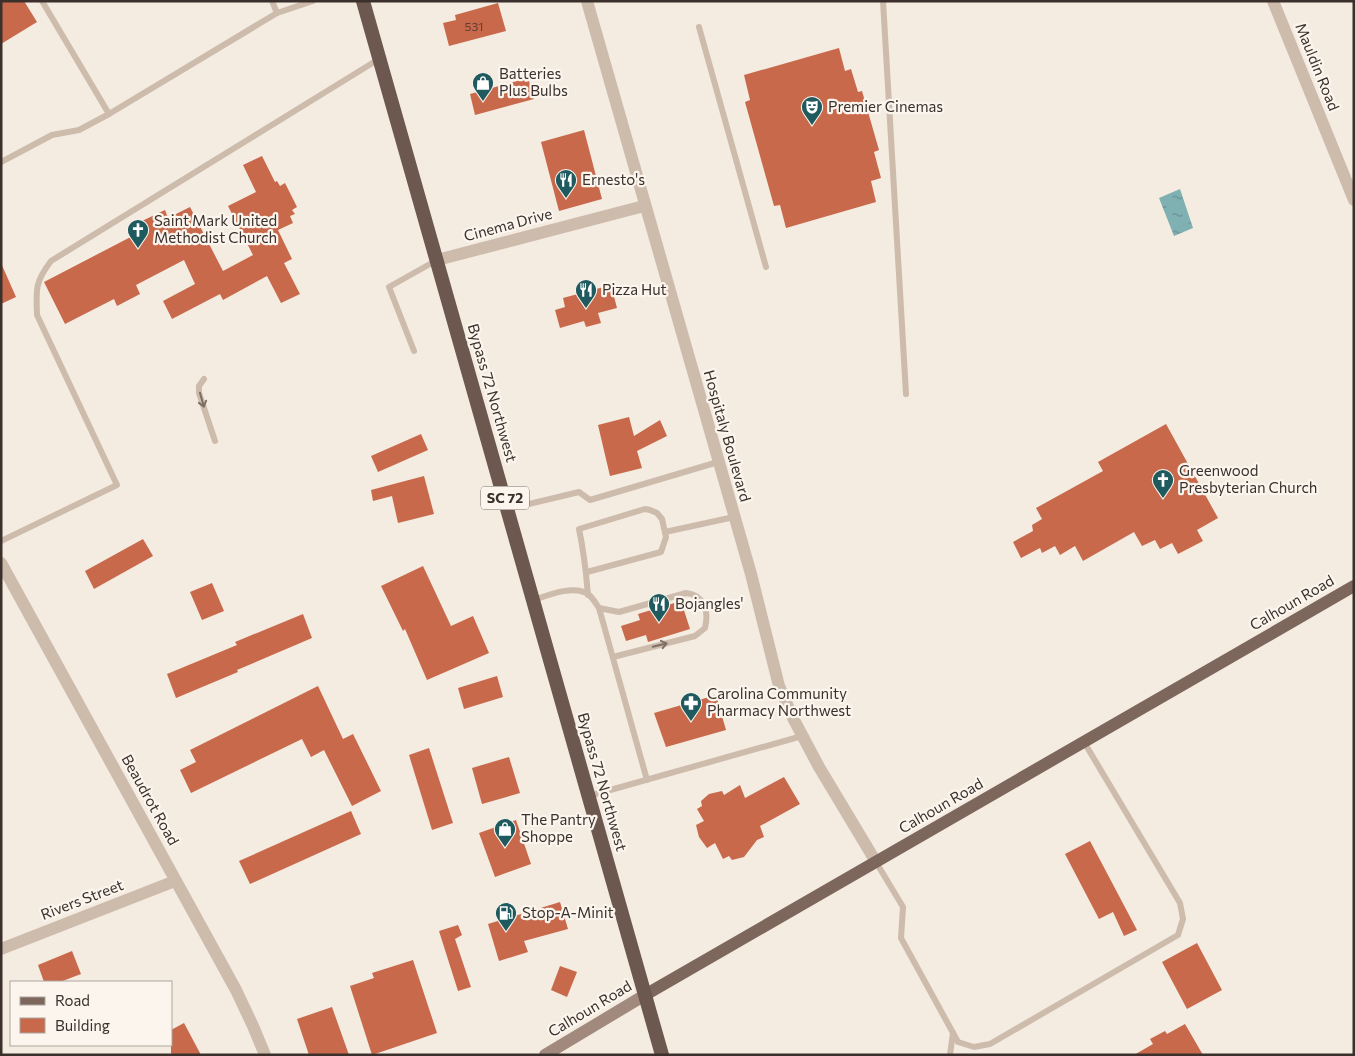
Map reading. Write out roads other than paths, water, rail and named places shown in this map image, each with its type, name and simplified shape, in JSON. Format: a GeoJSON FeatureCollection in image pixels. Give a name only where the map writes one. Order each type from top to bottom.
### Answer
{"type":"FeatureCollection","features":[{"type":"Feature","properties":{"kind":"highway","name":"Bypass 72 Northwest"},"geometry":{"type":"LineString","coordinates":[[363,1],[645,995]]}},
{"type":"Feature","properties":{"kind":"highway","name":"SC 72"},"geometry":{"type":"LineString","coordinates":[[645,995],[662,1055]]}},
{"type":"Feature","properties":{"kind":"main road","name":"Calhoun Road"},"geometry":{"type":"LineString","coordinates":[[545,1055],[645,995],[1354,586]]}},
{"type":"Feature","properties":{"kind":"street","name":"Hospitaly Boulevard"},"geometry":{"type":"LineString","coordinates":[[587,1],[763,619],[779,686],[802,736],[819,767],[876,862]]}},
{"type":"Feature","properties":{"kind":"street","name":"Mauldin Road"},"geometry":{"type":"LineString","coordinates":[[1273,1],[1354,200]]}},
{"type":"Feature","properties":{"kind":"street","name":"Cinema Drive"},"geometry":{"type":"LineString","coordinates":[[437,260],[644,206]]}},
{"type":"Feature","properties":{"kind":"street","name":"Beaudrot Road"},"geometry":{"type":"LineString","coordinates":[[1,563],[236,990],[265,1055]]}},
{"type":"Feature","properties":{"kind":"street","name":"Rivers Street"},"geometry":{"type":"LineString","coordinates":[[1,949],[175,881]]}},
{"type":"Feature","properties":{"kind":"lane"},"geometry":{"type":"LineString","coordinates":[[42,1],[110,114]]}},
{"type":"Feature","properties":{"kind":"lane"},"geometry":{"type":"LineString","coordinates":[[272,1],[277,13]]}},
{"type":"Feature","properties":{"kind":"lane"},"geometry":{"type":"LineString","coordinates":[[1,162],[52,135],[79,130],[110,114],[277,13],[313,1]]}},
{"type":"Feature","properties":{"kind":"lane"},"geometry":{"type":"LineString","coordinates":[[883,1],[906,394]]}},
{"type":"Feature","properties":{"kind":"lane"},"geometry":{"type":"LineString","coordinates":[[700,27],[766,267]]}},
{"type":"Feature","properties":{"kind":"lane"},"geometry":{"type":"LineString","coordinates":[[1,541],[117,485],[37,315],[36,292],[40,276],[51,261],[379,59]]}},
{"type":"Feature","properties":{"kind":"lane"},"geometry":{"type":"LineString","coordinates":[[414,351],[389,288],[437,260]]}},
{"type":"Feature","properties":{"kind":"lane"},"geometry":{"type":"LineString","coordinates":[[204,379],[199,389],[215,441]]}},
{"type":"Feature","properties":{"kind":"lane"},"geometry":{"type":"LineString","coordinates":[[508,509],[579,492],[590,500],[718,462]]}},
{"type":"Feature","properties":{"kind":"lane"},"geometry":{"type":"LineString","coordinates":[[587,572],[661,552],[665,544],[662,519],[657,513],[645,509],[579,529],[586,564],[588,595]]}},
{"type":"Feature","properties":{"kind":"lane"},"geometry":{"type":"LineString","coordinates":[[665,532],[734,517]]}},
{"type":"Feature","properties":{"kind":"lane"},"geometry":{"type":"LineString","coordinates":[[534,600],[569,591],[579,591],[588,595],[599,608],[647,780]]}},
{"type":"Feature","properties":{"kind":"lane"},"geometry":{"type":"LineString","coordinates":[[599,608],[619,612],[686,593],[694,594],[700,598],[706,613],[705,628],[695,636],[613,657]]}},
{"type":"Feature","properties":{"kind":"lane"},"geometry":{"type":"LineString","coordinates":[[589,796],[802,736]]}},
{"type":"Feature","properties":{"kind":"lane"},"geometry":{"type":"LineString","coordinates":[[876,862],[903,907],[901,938],[958,1042],[974,1047],[990,1044],[1178,935],[1184,920],[1180,902],[1084,742]]}},
{"type":"Feature","properties":{"kind":"lane"},"geometry":{"type":"LineString","coordinates":[[950,1055],[953,1033]]}},
{"type":"Feature","properties":{"kind":"water"},"geometry":{"type":"Polygon","coordinates":[[[1180,189],[1193,228],[1174,236],[1159,198],[1180,189]]]}},
{"type":"Feature","properties":{"kind":"place","name":"Batteries Plus Bulbs"},"geometry":{"type":"Point","coordinates":[483,102]}},
{"type":"Feature","properties":{"kind":"place","name":"Premier Cinemas"},"geometry":{"type":"Point","coordinates":[812,126]}},
{"type":"Feature","properties":{"kind":"place","name":"Ernesto's"},"geometry":{"type":"Point","coordinates":[566,199]}},
{"type":"Feature","properties":{"kind":"place","name":"Saint Mark United Methodist Church"},"geometry":{"type":"Point","coordinates":[138,249]}},
{"type":"Feature","properties":{"kind":"place","name":"Pizza Hut"},"geometry":{"type":"Point","coordinates":[586,309]}},
{"type":"Feature","properties":{"kind":"place","name":"Greenwood Presbyterian Church"},"geometry":{"type":"Point","coordinates":[1163,499]}},
{"type":"Feature","properties":{"kind":"place","name":"Bojangles'"},"geometry":{"type":"Point","coordinates":[659,623]}},
{"type":"Feature","properties":{"kind":"place","name":"Carolina Community Pharmacy Northwest"},"geometry":{"type":"Point","coordinates":[691,722]}},
{"type":"Feature","properties":{"kind":"place","name":"The Pantry Shoppe"},"geometry":{"type":"Point","coordinates":[505,848]}},
{"type":"Feature","properties":{"kind":"place","name":"Stop-A-Minit"},"geometry":{"type":"Point","coordinates":[506,932]}}]}
